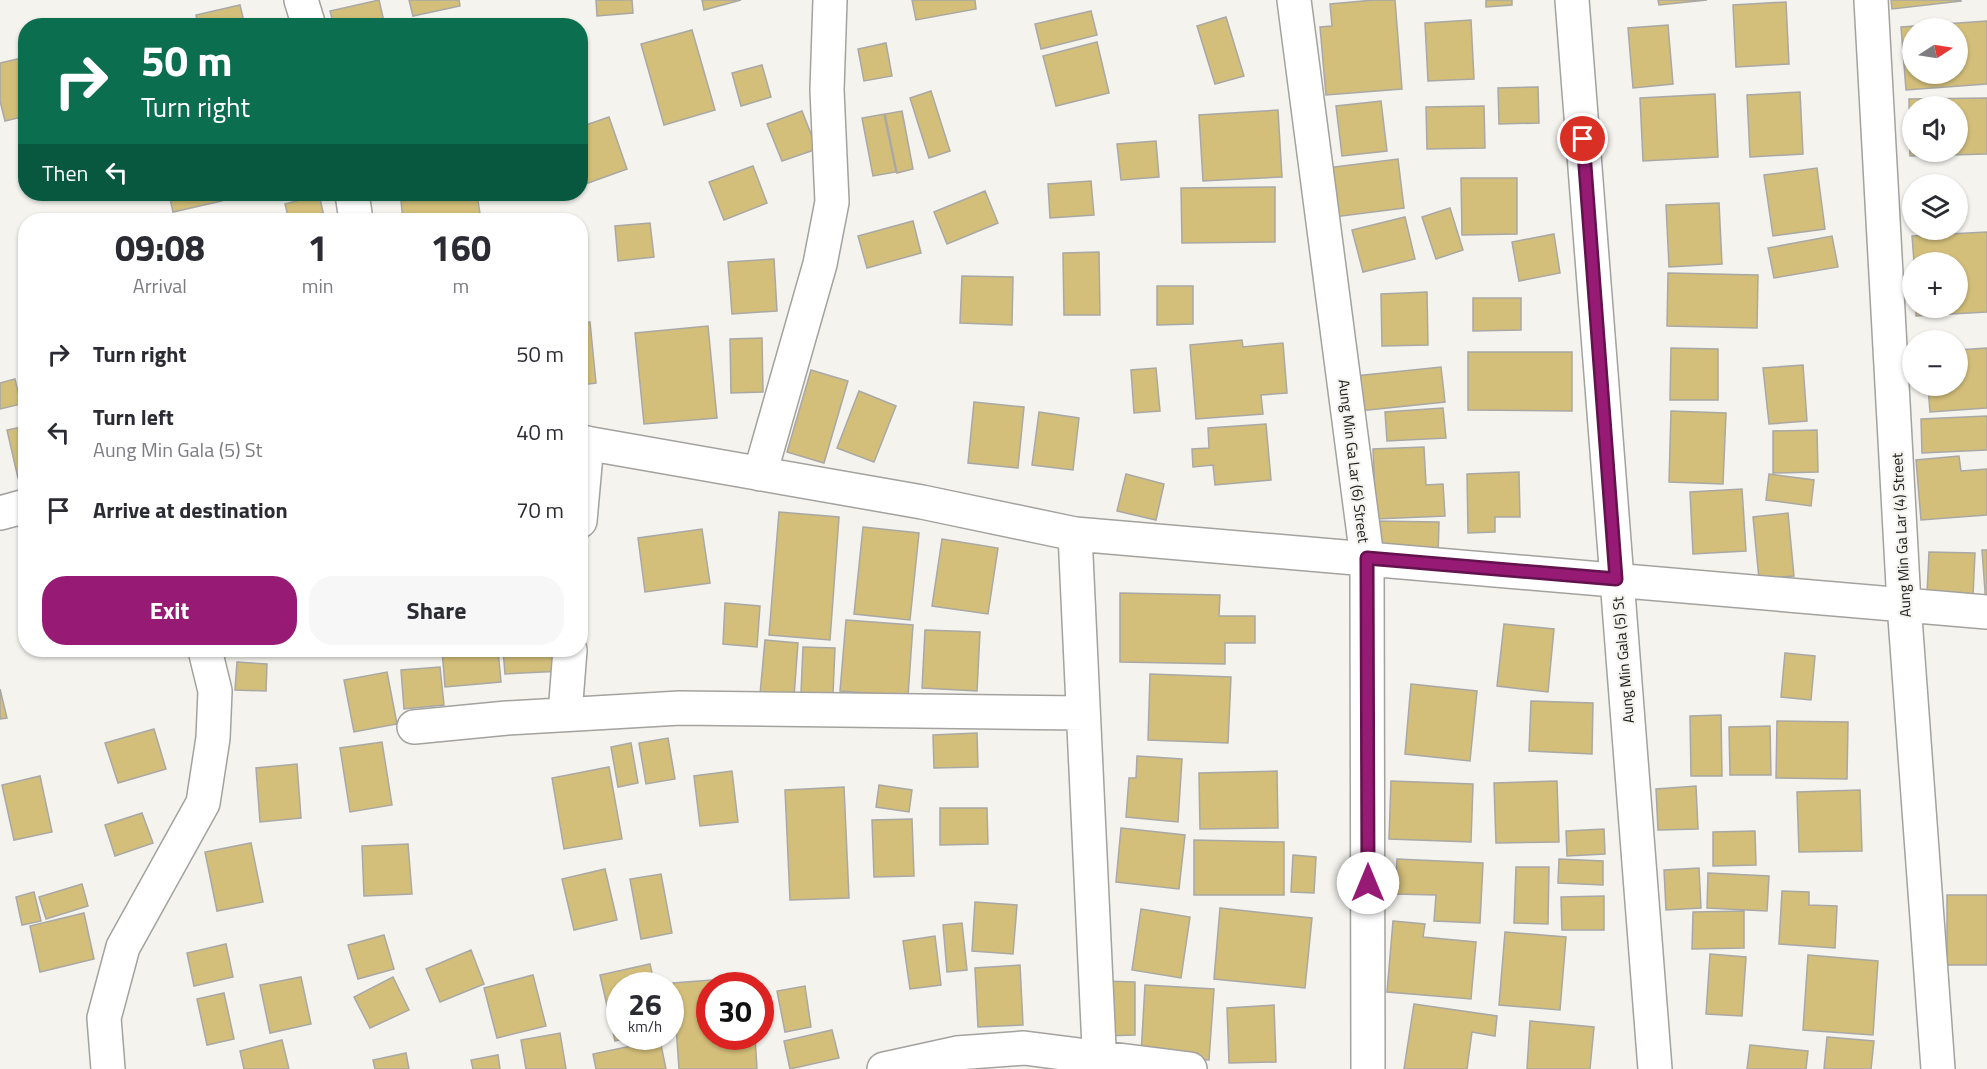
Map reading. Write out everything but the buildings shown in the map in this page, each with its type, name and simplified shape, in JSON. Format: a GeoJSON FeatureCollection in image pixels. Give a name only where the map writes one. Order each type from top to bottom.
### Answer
{"type":"FeatureCollection","features":[{"type":"Feature","properties":{"kind":"street"},"geometry":{"type":"LineString","coordinates":[[301,0],[307,18]]}},
{"type":"Feature","properties":{"kind":"street"},"geometry":{"type":"LineString","coordinates":[[760,474],[820,264],[832,202],[827,90],[830,0]]}},
{"type":"Feature","properties":{"kind":"street","name":"Aung Min Ga Lar (6) Street"},"geometry":{"type":"LineString","coordinates":[[1294,0],[1367,558],[1368,1069]]}},
{"type":"Feature","properties":{"kind":"street","name":"Aung Min Gala (5) St"},"geometry":{"type":"LineString","coordinates":[[1572,0],[1655,1069]]}},
{"type":"Feature","properties":{"kind":"street","name":"Aung Min Ga Lar (4) Street"},"geometry":{"type":"LineString","coordinates":[[1871,0],[1904,604],[1938,1069]]}},
{"type":"Feature","properties":{"kind":"street"},"geometry":{"type":"LineString","coordinates":[[588,443],[921,502],[1075,534],[1987,612]]}},
{"type":"Feature","properties":{"kind":"street"},"geometry":{"type":"LineString","coordinates":[[0,513],[18,508]]}},
{"type":"Feature","properties":{"kind":"street"},"geometry":{"type":"LineString","coordinates":[[1075,534],[1099,1063]]}},
{"type":"Feature","properties":{"kind":"street"},"geometry":{"type":"LineString","coordinates":[[108,1069],[104,1018],[123,947],[203,803],[213,738],[215,691],[207,657]]}},
{"type":"Feature","properties":{"kind":"street"},"geometry":{"type":"LineString","coordinates":[[565,714],[569,657]]}},
{"type":"Feature","properties":{"kind":"street"},"geometry":{"type":"LineString","coordinates":[[414,727],[565,714],[680,708],[1083,713]]}},
{"type":"Feature","properties":{"kind":"street"},"geometry":{"type":"LineString","coordinates":[[884,1069],[957,1053],[1024,1048],[1099,1063],[1190,1069]]}},
{"type":"Feature","properties":{"kind":"route"},"geometry":{"type":"LineString","coordinates":[[1368,883],[1367,558],[1616,579],[1583,139]]}}]}
